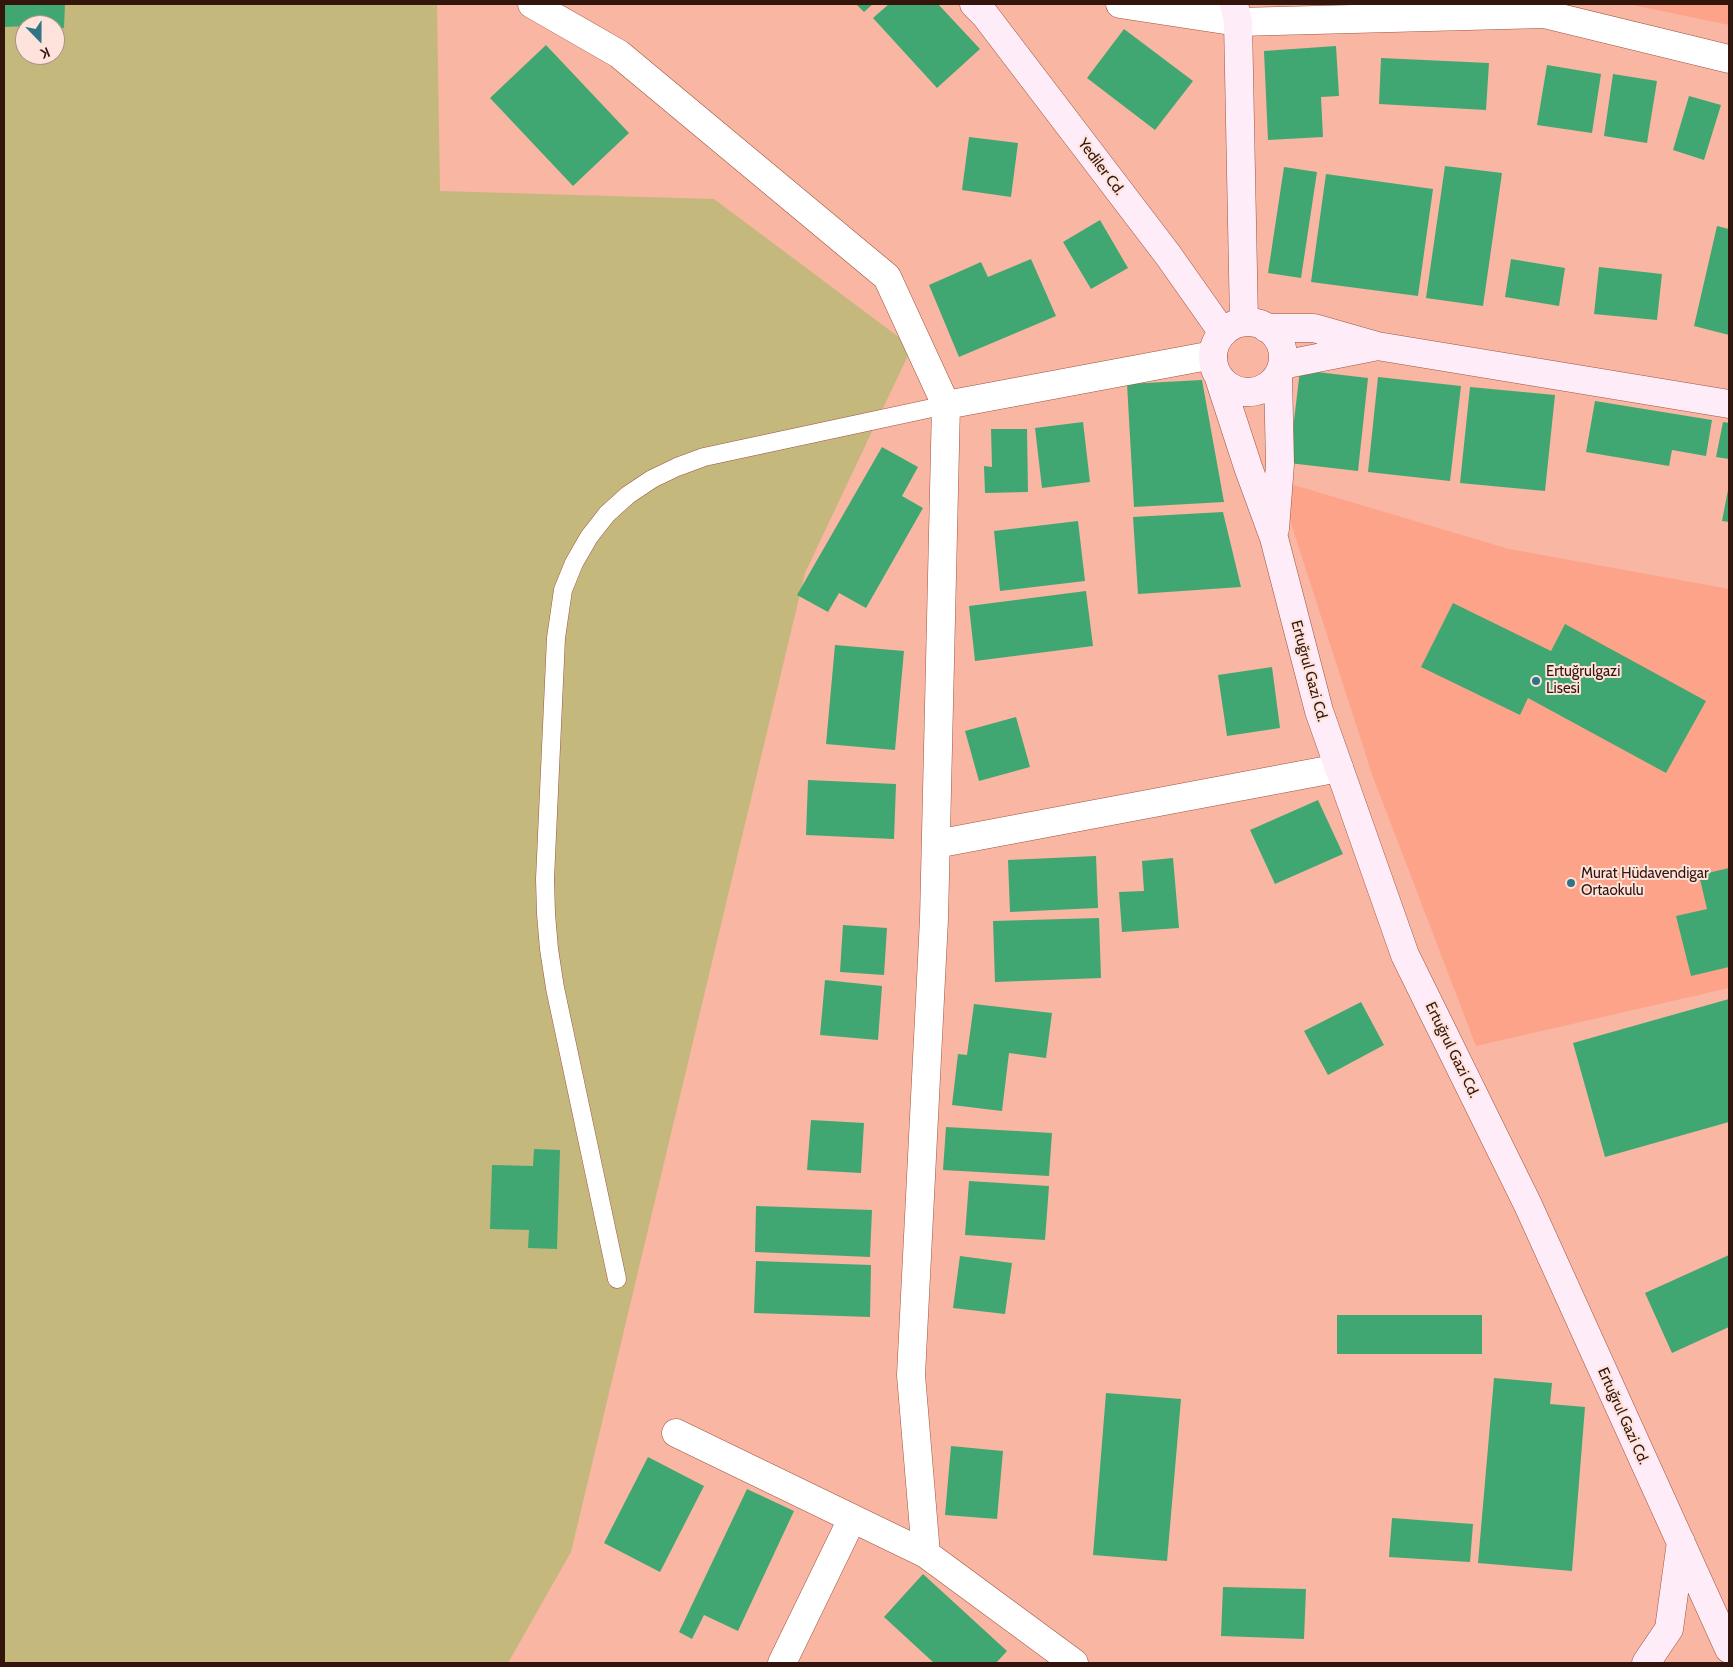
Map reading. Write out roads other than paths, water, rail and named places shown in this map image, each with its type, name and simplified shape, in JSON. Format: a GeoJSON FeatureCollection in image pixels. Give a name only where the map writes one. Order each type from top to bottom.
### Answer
{"type":"FeatureCollection","features":[{"type":"Feature","properties":{"kind":"street"},"geometry":{"type":"LineString","coordinates":[[532,4],[619,54],[887,277],[946,405],[934,920],[911,1375],[926,1554]]}},
{"type":"Feature","properties":{"kind":"street","name":"Yediler Cd."},"geometry":{"type":"LineString","coordinates":[[974,4],[985,15],[1233,343]]}},
{"type":"Feature","properties":{"kind":"street"},"geometry":{"type":"LineString","coordinates":[[1120,4],[1236,13],[1544,9],[1729,59]]}},
{"type":"Feature","properties":{"kind":"street"},"geometry":{"type":"LineString","coordinates":[[1236,13],[1233,343],[1228,386],[1251,392],[1262,389],[1270,383],[1280,370],[1377,346]]}},
{"type":"Feature","properties":{"kind":"street"},"geometry":{"type":"LineString","coordinates":[[1233,343],[1314,328],[1377,346],[1729,404]]}},
{"type":"Feature","properties":{"kind":"street"},"geometry":{"type":"LineString","coordinates":[[946,405],[1275,334],[1283,354],[1280,370],[1280,464],[1274,538]]}},
{"type":"Feature","properties":{"kind":"street"},"geometry":{"type":"LineString","coordinates":[[1233,343],[1248,467],[1274,538]]}},
{"type":"Feature","properties":{"kind":"street","name":"Ertuğrul Gazi Cd."},"geometry":{"type":"LineString","coordinates":[[1274,538],[1319,711],[1405,955],[1528,1205],[1729,1649]]}},
{"type":"Feature","properties":{"kind":"street"},"geometry":{"type":"LineString","coordinates":[[936,844],[1339,768]]}},
{"type":"Feature","properties":{"kind":"street"},"geometry":{"type":"LineString","coordinates":[[676,1433],[926,1554],[1074,1663]]}},
{"type":"Feature","properties":{"kind":"street"},"geometry":{"type":"LineString","coordinates":[[782,1663],[852,1518]]}},
{"type":"Feature","properties":{"kind":"street"},"geometry":{"type":"LineString","coordinates":[[1646,1663],[1669,1629],[1680,1542]]}},
{"type":"Feature","properties":{"kind":"lane"},"geometry":{"type":"LineString","coordinates":[[617,1279],[555,988],[546,914],[545,879],[556,638],[563,590],[574,563],[589,537],[608,514],[628,495],[652,479],[704,457],[946,405]]}},
{"type":"Feature","properties":{"kind":"place","name":"Ertuğrulgazi Lisesi"},"geometry":{"type":"Point","coordinates":[1536,681]}},
{"type":"Feature","properties":{"kind":"place","name":"Murat Hüdavendigar Ortaokulu"},"geometry":{"type":"Point","coordinates":[1571,883]}}]}
